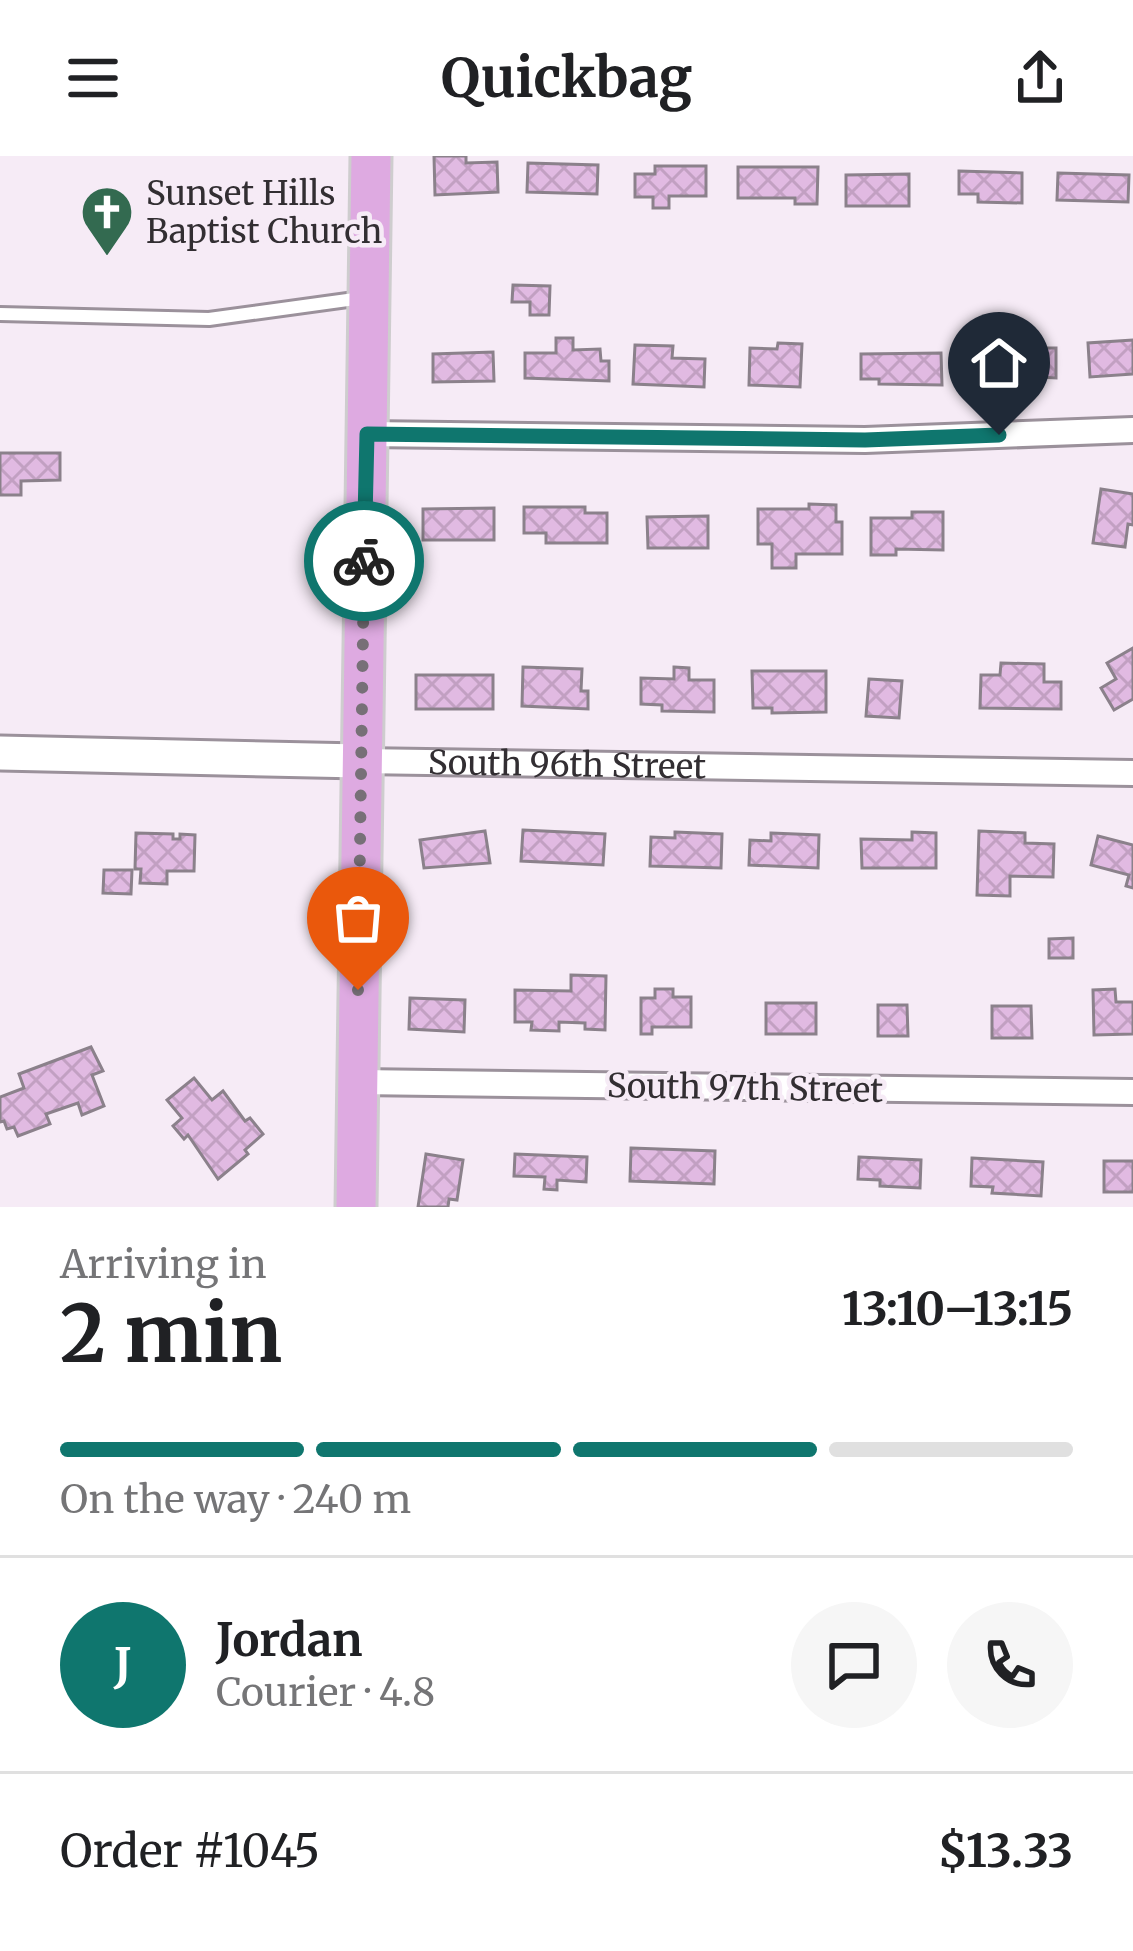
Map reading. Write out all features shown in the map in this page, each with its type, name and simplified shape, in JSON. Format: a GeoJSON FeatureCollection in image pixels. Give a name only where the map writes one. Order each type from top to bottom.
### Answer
{"type":"FeatureCollection","features":[{"type":"Feature","properties":{"kind":"main road"},"geometry":{"type":"LineString","coordinates":[[356,1207],[371,156]]}},
{"type":"Feature","properties":{"kind":"street"},"geometry":{"type":"LineString","coordinates":[[367,434],[865,440],[1133,430]]}},
{"type":"Feature","properties":{"kind":"street","name":"South 96th Street"},"geometry":{"type":"LineString","coordinates":[[0,753],[1133,773]]}},
{"type":"Feature","properties":{"kind":"street","name":"South 97th Street"},"geometry":{"type":"LineString","coordinates":[[358,1082],[1133,1092]]}},
{"type":"Feature","properties":{"kind":"lane"},"geometry":{"type":"LineString","coordinates":[[0,314],[209,320],[369,297]]}},
{"type":"Feature","properties":{"kind":"building"},"geometry":{"type":"Polygon","coordinates":[[[434,156],[466,156],[466,163],[497,162],[498,192],[435,195],[434,156]]]}},
{"type":"Feature","properties":{"kind":"building"},"geometry":{"type":"Polygon","coordinates":[[[528,163],[598,165],[597,194],[527,192],[528,163]]]}},
{"type":"Feature","properties":{"kind":"building"},"geometry":{"type":"Polygon","coordinates":[[[655,166],[706,166],[706,196],[669,196],[669,208],[653,208],[653,197],[635,197],[635,174],[655,174],[655,166]]]}},
{"type":"Feature","properties":{"kind":"building"},"geometry":{"type":"Polygon","coordinates":[[[738,167],[818,167],[817,204],[795,204],[795,198],[738,198],[738,167]]]}},
{"type":"Feature","properties":{"kind":"building"},"geometry":{"type":"Polygon","coordinates":[[[959,171],[1022,173],[1022,203],[978,202],[978,194],[959,194],[959,171]]]}},
{"type":"Feature","properties":{"kind":"building"},"geometry":{"type":"Polygon","coordinates":[[[1058,173],[1129,175],[1128,202],[1057,200],[1058,173]]]}},
{"type":"Feature","properties":{"kind":"building"},"geometry":{"type":"Polygon","coordinates":[[[909,174],[909,206],[846,206],[846,175],[909,174]]]}},
{"type":"Feature","properties":{"kind":"building"},"geometry":{"type":"Polygon","coordinates":[[[513,285],[550,286],[549,315],[530,315],[530,302],[512,302],[513,285]]]}},
{"type":"Feature","properties":{"kind":"building"},"geometry":{"type":"Polygon","coordinates":[[[556,338],[573,338],[573,350],[600,349],[601,361],[609,361],[609,381],[525,378],[525,353],[556,353],[556,338]]]}},
{"type":"Feature","properties":{"kind":"building"},"geometry":{"type":"Polygon","coordinates":[[[1133,340],[1133,374],[1090,377],[1088,343],[1133,340]]]}},
{"type":"Feature","properties":{"kind":"building"},"geometry":{"type":"Polygon","coordinates":[[[778,343],[802,344],[800,387],[749,385],[750,348],[777,349],[778,343]]]}},
{"type":"Feature","properties":{"kind":"building"},"geometry":{"type":"Polygon","coordinates":[[[635,345],[673,346],[672,358],[705,359],[704,387],[633,384],[635,345]]]}},
{"type":"Feature","properties":{"kind":"building"},"geometry":{"type":"Polygon","coordinates":[[[977,348],[1056,348],[1056,378],[977,374],[977,348]]]}},
{"type":"Feature","properties":{"kind":"building"},"geometry":{"type":"Polygon","coordinates":[[[493,352],[494,381],[433,382],[433,354],[493,352]]]}},
{"type":"Feature","properties":{"kind":"building"},"geometry":{"type":"Polygon","coordinates":[[[941,353],[942,385],[879,384],[879,379],[861,379],[861,354],[941,353]]]}},
{"type":"Feature","properties":{"kind":"building"},"geometry":{"type":"Polygon","coordinates":[[[0,453],[60,453],[60,480],[21,481],[21,495],[0,495],[0,453]]]}},
{"type":"Feature","properties":{"kind":"building"},"geometry":{"type":"Polygon","coordinates":[[[1101,489],[1133,494],[1133,525],[1128,524],[1125,547],[1093,543],[1101,489]]]}},
{"type":"Feature","properties":{"kind":"building"},"geometry":{"type":"Polygon","coordinates":[[[809,504],[836,505],[836,522],[842,522],[842,554],[796,554],[796,568],[772,568],[772,544],[758,544],[758,509],[809,509],[809,504]]]}},
{"type":"Feature","properties":{"kind":"building"},"geometry":{"type":"Polygon","coordinates":[[[524,507],[585,507],[585,513],[607,513],[607,543],[546,543],[546,533],[524,533],[524,507]]]}},
{"type":"Feature","properties":{"kind":"building"},"geometry":{"type":"Polygon","coordinates":[[[494,508],[494,540],[423,540],[423,509],[494,508]]]}},
{"type":"Feature","properties":{"kind":"building"},"geometry":{"type":"Polygon","coordinates":[[[912,512],[943,512],[943,550],[896,549],[896,555],[871,555],[871,518],[912,518],[912,512]]]}},
{"type":"Feature","properties":{"kind":"building"},"geometry":{"type":"Polygon","coordinates":[[[708,516],[708,548],[648,548],[647,517],[708,516]]]}},
{"type":"Feature","properties":{"kind":"building"},"geometry":{"type":"Polygon","coordinates":[[[1133,648],[1133,699],[1114,710],[1101,688],[1116,679],[1107,663],[1133,648]]]}},
{"type":"Feature","properties":{"kind":"building"},"geometry":{"type":"Polygon","coordinates":[[[1001,663],[1044,664],[1044,682],[1061,682],[1061,709],[980,708],[981,675],[1000,675],[1001,663]]]}},
{"type":"Feature","properties":{"kind":"building"},"geometry":{"type":"Polygon","coordinates":[[[523,667],[582,669],[581,691],[588,691],[588,709],[522,706],[523,667]]]}},
{"type":"Feature","properties":{"kind":"building"},"geometry":{"type":"Polygon","coordinates":[[[674,667],[689,668],[689,680],[714,680],[714,712],[662,711],[662,705],[641,704],[641,678],[674,679],[674,667]]]}},
{"type":"Feature","properties":{"kind":"building"},"geometry":{"type":"Polygon","coordinates":[[[752,671],[826,671],[826,712],[772,713],[772,708],[753,708],[752,671]]]}},
{"type":"Feature","properties":{"kind":"building"},"geometry":{"type":"Polygon","coordinates":[[[416,675],[493,675],[493,709],[416,709],[416,675]]]}},
{"type":"Feature","properties":{"kind":"building"},"geometry":{"type":"Polygon","coordinates":[[[869,679],[902,681],[899,718],[866,716],[869,679]]]}},
{"type":"Feature","properties":{"kind":"building"},"geometry":{"type":"Polygon","coordinates":[[[523,830],[605,834],[603,865],[521,861],[523,830]]]}},
{"type":"Feature","properties":{"kind":"building"},"geometry":{"type":"Polygon","coordinates":[[[485,831],[490,863],[424,868],[420,840],[485,831]]]}},
{"type":"Feature","properties":{"kind":"building"},"geometry":{"type":"Polygon","coordinates":[[[979,831],[1025,833],[1025,843],[1054,844],[1053,877],[1010,876],[1010,896],[977,895],[979,831]]]}},
{"type":"Feature","properties":{"kind":"building"},"geometry":{"type":"Polygon","coordinates":[[[675,832],[722,834],[721,868],[650,866],[651,837],[675,838],[675,832]]]}},
{"type":"Feature","properties":{"kind":"building"},"geometry":{"type":"Polygon","coordinates":[[[912,832],[936,833],[936,868],[862,868],[861,839],[912,840],[912,832]]]}},
{"type":"Feature","properties":{"kind":"building"},"geometry":{"type":"Polygon","coordinates":[[[136,833],[173,834],[173,839],[180,839],[180,834],[195,835],[194,871],[167,871],[167,884],[140,883],[141,869],[135,869],[136,833]]]}},
{"type":"Feature","properties":{"kind":"building"},"geometry":{"type":"Polygon","coordinates":[[[771,833],[819,835],[818,868],[749,865],[750,840],[771,841],[771,833]]]}},
{"type":"Feature","properties":{"kind":"building"},"geometry":{"type":"Polygon","coordinates":[[[1098,836],[1133,845],[1133,888],[1126,886],[1129,875],[1091,865],[1098,836]]]}},
{"type":"Feature","properties":{"kind":"building"},"geometry":{"type":"Polygon","coordinates":[[[104,870],[132,870],[131,894],[103,893],[104,870]]]}},
{"type":"Feature","properties":{"kind":"building"},"geometry":{"type":"Polygon","coordinates":[[[1073,938],[1073,958],[1049,958],[1049,939],[1073,938]]]}},
{"type":"Feature","properties":{"kind":"building"},"geometry":{"type":"Polygon","coordinates":[[[571,975],[606,976],[605,1030],[559,1022],[559,1031],[531,1030],[532,1022],[515,1022],[515,990],[571,991],[571,975]]]}},
{"type":"Feature","properties":{"kind":"building"},"geometry":{"type":"Polygon","coordinates":[[[655,989],[673,989],[673,997],[691,997],[691,1027],[652,1027],[652,1034],[641,1034],[641,998],[655,998],[655,989]]]}},
{"type":"Feature","properties":{"kind":"building"},"geometry":{"type":"Polygon","coordinates":[[[1115,989],[1116,1002],[1133,1002],[1133,1034],[1094,1035],[1093,990],[1115,989]]]}},
{"type":"Feature","properties":{"kind":"building"},"geometry":{"type":"Polygon","coordinates":[[[410,998],[465,1000],[464,1032],[409,1029],[410,998]]]}},
{"type":"Feature","properties":{"kind":"building"},"geometry":{"type":"Polygon","coordinates":[[[766,1003],[816,1003],[816,1034],[766,1034],[766,1003]]]}},
{"type":"Feature","properties":{"kind":"building"},"geometry":{"type":"Polygon","coordinates":[[[878,1005],[907,1005],[908,1036],[878,1036],[878,1005]]]}},
{"type":"Feature","properties":{"kind":"building"},"geometry":{"type":"Polygon","coordinates":[[[992,1006],[1031,1006],[1032,1038],[992,1038],[992,1006]]]}},
{"type":"Feature","properties":{"kind":"building"},"geometry":{"type":"Polygon","coordinates":[[[91,1047],[103,1071],[92,1075],[104,1106],[82,1115],[78,1103],[46,1114],[50,1124],[18,1136],[14,1127],[7,1129],[0,1122],[0,1097],[24,1088],[19,1074],[91,1047]]]}},
{"type":"Feature","properties":{"kind":"building"},"geometry":{"type":"Polygon","coordinates":[[[194,1078],[212,1100],[223,1091],[245,1121],[250,1118],[263,1134],[218,1179],[188,1135],[184,1139],[173,1126],[182,1118],[167,1100],[194,1078]]]}},
{"type":"Feature","properties":{"kind":"building"},"geometry":{"type":"Polygon","coordinates":[[[631,1148],[715,1151],[714,1184],[630,1181],[631,1148]]]}},
{"type":"Feature","properties":{"kind":"building"},"geometry":{"type":"Polygon","coordinates":[[[426,1154],[463,1160],[457,1200],[449,1199],[448,1207],[418,1207],[426,1154]]]}},
{"type":"Feature","properties":{"kind":"building"},"geometry":{"type":"Polygon","coordinates":[[[515,1154],[587,1157],[586,1182],[557,1180],[557,1190],[544,1189],[545,1177],[514,1176],[515,1154]]]}},
{"type":"Feature","properties":{"kind":"building"},"geometry":{"type":"Polygon","coordinates":[[[859,1157],[921,1160],[920,1188],[880,1186],[880,1180],[858,1179],[859,1157]]]}},
{"type":"Feature","properties":{"kind":"building"},"geometry":{"type":"Polygon","coordinates":[[[972,1158],[1043,1162],[1041,1196],[992,1193],[993,1187],[971,1186],[972,1158]]]}},
{"type":"Feature","properties":{"kind":"building"},"geometry":{"type":"Polygon","coordinates":[[[1104,1161],[1133,1161],[1133,1192],[1104,1192],[1104,1161]]]}},
{"type":"Feature","properties":{"kind":"way so far"},"geometry":{"type":"LineString","coordinates":[[358,990],[364,561]]}},
{"type":"Feature","properties":{"kind":"place","name":"Sunset Hills Baptist Church"},"geometry":{"type":"Point","coordinates":[107,258]}},
{"type":"Feature","properties":{"kind":"route"},"geometry":{"type":"LineString","coordinates":[[364,561],[367,434],[865,440],[999,435]]}}]}
